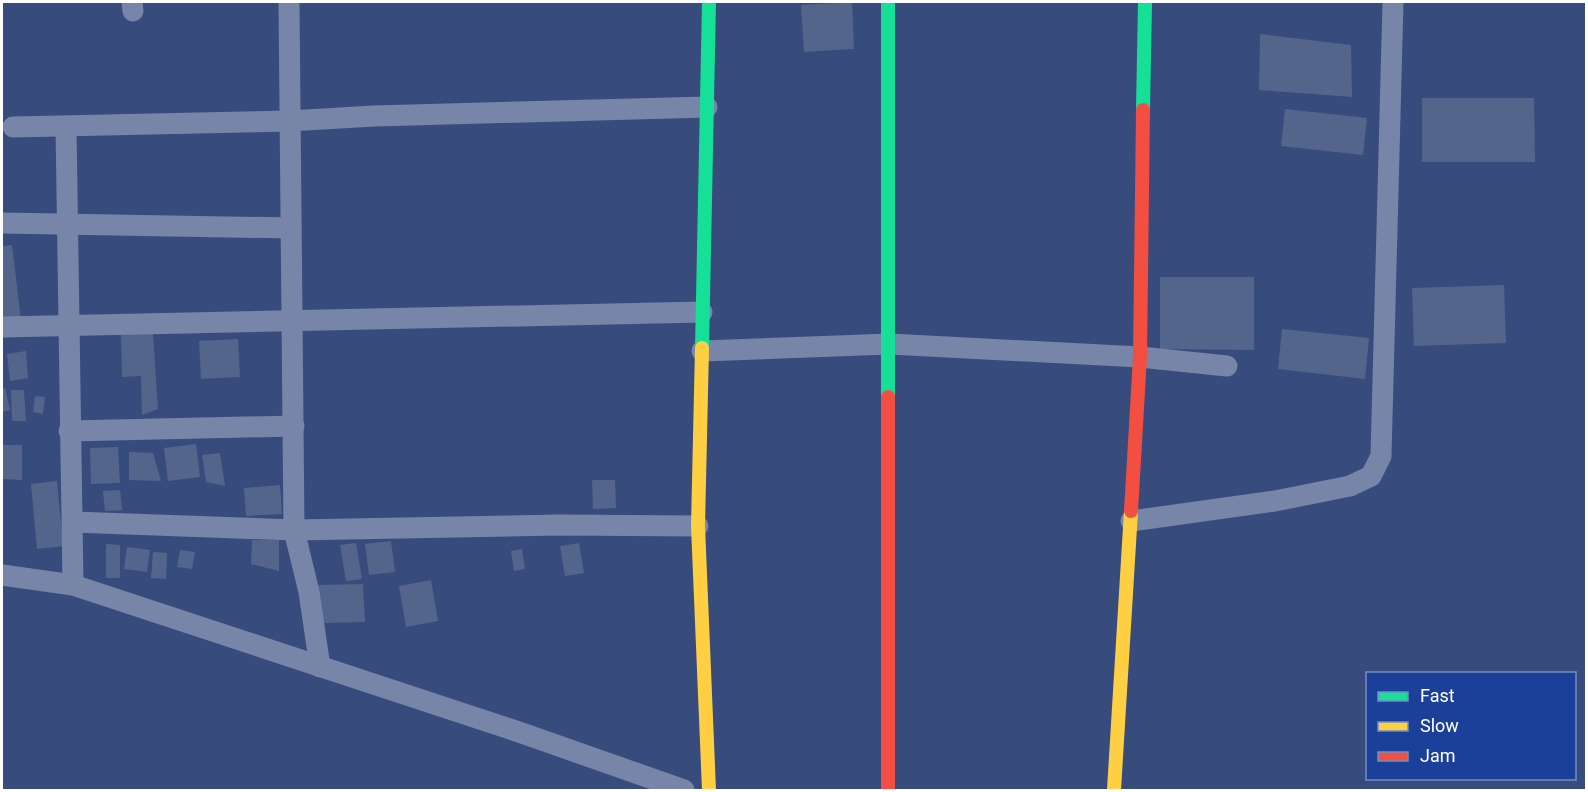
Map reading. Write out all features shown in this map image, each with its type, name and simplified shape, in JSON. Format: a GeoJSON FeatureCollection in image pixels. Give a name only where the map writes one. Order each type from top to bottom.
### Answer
{"type":"FeatureCollection","features":[{"type":"Feature","properties":{"kind":"street"},"geometry":{"type":"LineString","coordinates":[[289,2],[288,121],[294,530],[309,592],[320,667]]}},
{"type":"Feature","properties":{"kind":"street"},"geometry":{"type":"LineString","coordinates":[[709,2],[698,526],[709,790]]}},
{"type":"Feature","properties":{"kind":"street"},"geometry":{"type":"LineString","coordinates":[[888,2],[890,344],[888,790]]}},
{"type":"Feature","properties":{"kind":"street"},"geometry":{"type":"LineString","coordinates":[[1114,790],[1140,357],[1145,2]]}},
{"type":"Feature","properties":{"kind":"street"},"geometry":{"type":"LineString","coordinates":[[1131,521],[1275,501],[1350,486],[1371,476],[1381,456],[1393,2]]}},
{"type":"Feature","properties":{"kind":"street"},"geometry":{"type":"LineString","coordinates":[[14,127],[288,121],[374,116],[707,107]]}},
{"type":"Feature","properties":{"kind":"street"},"geometry":{"type":"LineString","coordinates":[[66,127],[69,431],[74,585]]}},
{"type":"Feature","properties":{"kind":"street"},"geometry":{"type":"LineString","coordinates":[[2,224],[291,228]]}},
{"type":"Feature","properties":{"kind":"street"},"geometry":{"type":"LineString","coordinates":[[2,327],[702,312]]}},
{"type":"Feature","properties":{"kind":"street"},"geometry":{"type":"LineString","coordinates":[[702,351],[890,344],[1140,357],[1227,366]]}},
{"type":"Feature","properties":{"kind":"street"},"geometry":{"type":"LineString","coordinates":[[69,431],[294,426]]}},
{"type":"Feature","properties":{"kind":"street"},"geometry":{"type":"LineString","coordinates":[[73,522],[294,530],[559,525],[698,526]]}},
{"type":"Feature","properties":{"kind":"street"},"geometry":{"type":"LineString","coordinates":[[2,575],[74,585],[684,790]]}},
{"type":"Feature","properties":{"kind":"building"},"geometry":{"type":"Polygon","coordinates":[[[852,2],[854,49],[804,52],[801,5],[852,2]]]}},
{"type":"Feature","properties":{"kind":"building"},"geometry":{"type":"Polygon","coordinates":[[[1260,34],[1351,45],[1352,97],[1259,90],[1260,34]]]}},
{"type":"Feature","properties":{"kind":"building"},"geometry":{"type":"Polygon","coordinates":[[[1422,98],[1534,98],[1535,162],[1422,162],[1422,98]]]}},
{"type":"Feature","properties":{"kind":"building"},"geometry":{"type":"Polygon","coordinates":[[[1285,109],[1367,118],[1363,155],[1281,146],[1285,109]]]}},
{"type":"Feature","properties":{"kind":"building"},"geometry":{"type":"Polygon","coordinates":[[[12,245],[21,320],[2,322],[2,246],[12,245]]]}},
{"type":"Feature","properties":{"kind":"building"},"geometry":{"type":"Polygon","coordinates":[[[1160,277],[1254,277],[1254,350],[1160,349],[1160,277]]]}},
{"type":"Feature","properties":{"kind":"building"},"geometry":{"type":"Polygon","coordinates":[[[1504,285],[1506,343],[1414,346],[1412,288],[1504,285]]]}},
{"type":"Feature","properties":{"kind":"building"},"geometry":{"type":"Polygon","coordinates":[[[1282,329],[1369,338],[1365,379],[1278,369],[1282,329]]]}},
{"type":"Feature","properties":{"kind":"building"},"geometry":{"type":"Polygon","coordinates":[[[153,333],[158,409],[142,415],[141,376],[122,377],[121,334],[153,333]]]}},
{"type":"Feature","properties":{"kind":"building"},"geometry":{"type":"Polygon","coordinates":[[[238,339],[240,377],[201,379],[199,341],[238,339]]]}},
{"type":"Feature","properties":{"kind":"building"},"geometry":{"type":"Polygon","coordinates":[[[26,351],[28,378],[10,381],[7,354],[26,351]]]}},
{"type":"Feature","properties":{"kind":"building"},"geometry":{"type":"Polygon","coordinates":[[[5,388],[10,410],[2,412],[2,389],[5,388]]]}},
{"type":"Feature","properties":{"kind":"building"},"geometry":{"type":"Polygon","coordinates":[[[11,390],[24,390],[26,421],[12,421],[11,390]]]}},
{"type":"Feature","properties":{"kind":"building"},"geometry":{"type":"Polygon","coordinates":[[[35,396],[45,397],[43,414],[33,412],[35,396]]]}},
{"type":"Feature","properties":{"kind":"building"},"geometry":{"type":"Polygon","coordinates":[[[196,444],[200,477],[168,481],[164,448],[196,444]]]}},
{"type":"Feature","properties":{"kind":"building"},"geometry":{"type":"Polygon","coordinates":[[[2,445],[22,445],[22,480],[2,479],[2,445]]]}},
{"type":"Feature","properties":{"kind":"building"},"geometry":{"type":"Polygon","coordinates":[[[118,447],[120,483],[91,484],[90,448],[118,447]]]}},
{"type":"Feature","properties":{"kind":"building"},"geometry":{"type":"Polygon","coordinates":[[[129,452],[153,453],[161,481],[129,480],[129,452]]]}},
{"type":"Feature","properties":{"kind":"building"},"geometry":{"type":"Polygon","coordinates":[[[220,453],[225,486],[206,482],[202,455],[220,453]]]}},
{"type":"Feature","properties":{"kind":"building"},"geometry":{"type":"Polygon","coordinates":[[[592,480],[615,480],[616,508],[593,509],[592,480]]]}},
{"type":"Feature","properties":{"kind":"building"},"geometry":{"type":"Polygon","coordinates":[[[57,481],[63,546],[37,549],[31,484],[57,481]]]}},
{"type":"Feature","properties":{"kind":"building"},"geometry":{"type":"Polygon","coordinates":[[[280,485],[282,514],[246,516],[244,488],[280,485]]]}},
{"type":"Feature","properties":{"kind":"building"},"geometry":{"type":"Polygon","coordinates":[[[120,490],[122,510],[105,511],[103,491],[120,490]]]}},
{"type":"Feature","properties":{"kind":"building"},"geometry":{"type":"Polygon","coordinates":[[[252,540],[279,540],[279,571],[251,564],[252,540]]]}},
{"type":"Feature","properties":{"kind":"building"},"geometry":{"type":"Polygon","coordinates":[[[391,541],[395,572],[369,575],[365,544],[391,541]]]}},
{"type":"Feature","properties":{"kind":"building"},"geometry":{"type":"Polygon","coordinates":[[[356,543],[362,579],[346,581],[340,545],[356,543]]]}},
{"type":"Feature","properties":{"kind":"building"},"geometry":{"type":"Polygon","coordinates":[[[579,543],[584,573],[565,576],[560,546],[579,543]]]}},
{"type":"Feature","properties":{"kind":"building"},"geometry":{"type":"Polygon","coordinates":[[[106,544],[120,545],[120,578],[106,578],[106,544]]]}},
{"type":"Feature","properties":{"kind":"building"},"geometry":{"type":"Polygon","coordinates":[[[127,547],[150,550],[147,572],[124,569],[127,547]]]}},
{"type":"Feature","properties":{"kind":"building"},"geometry":{"type":"Polygon","coordinates":[[[522,549],[525,569],[514,571],[511,551],[522,549]]]}},
{"type":"Feature","properties":{"kind":"building"},"geometry":{"type":"Polygon","coordinates":[[[180,550],[195,552],[192,569],[177,567],[180,550]]]}},
{"type":"Feature","properties":{"kind":"building"},"geometry":{"type":"Polygon","coordinates":[[[153,552],[167,553],[166,579],[151,578],[153,552]]]}},
{"type":"Feature","properties":{"kind":"building"},"geometry":{"type":"Polygon","coordinates":[[[431,580],[438,621],[406,627],[399,586],[431,580]]]}},
{"type":"Feature","properties":{"kind":"building"},"geometry":{"type":"Polygon","coordinates":[[[363,584],[365,622],[320,623],[318,585],[363,584]]]}},
{"type":"Feature","properties":{"kind":"traffic: fast"},"geometry":{"type":"LineString","coordinates":[[702,348],[709,2]]}},
{"type":"Feature","properties":{"kind":"traffic: fast"},"geometry":{"type":"LineString","coordinates":[[888,2],[888,397]]}},
{"type":"Feature","properties":{"kind":"traffic: fast"},"geometry":{"type":"LineString","coordinates":[[1143,110],[1145,2]]}},
{"type":"Feature","properties":{"kind":"traffic: slow"},"geometry":{"type":"LineString","coordinates":[[702,348],[698,526],[709,790]]}},
{"type":"Feature","properties":{"kind":"traffic: slow"},"geometry":{"type":"LineString","coordinates":[[1114,790],[1131,511]]}},
{"type":"Feature","properties":{"kind":"traffic: jam"},"geometry":{"type":"LineString","coordinates":[[1131,511],[1140,357],[1143,110]]}},
{"type":"Feature","properties":{"kind":"traffic: jam"},"geometry":{"type":"LineString","coordinates":[[888,397],[888,790]]}}]}
